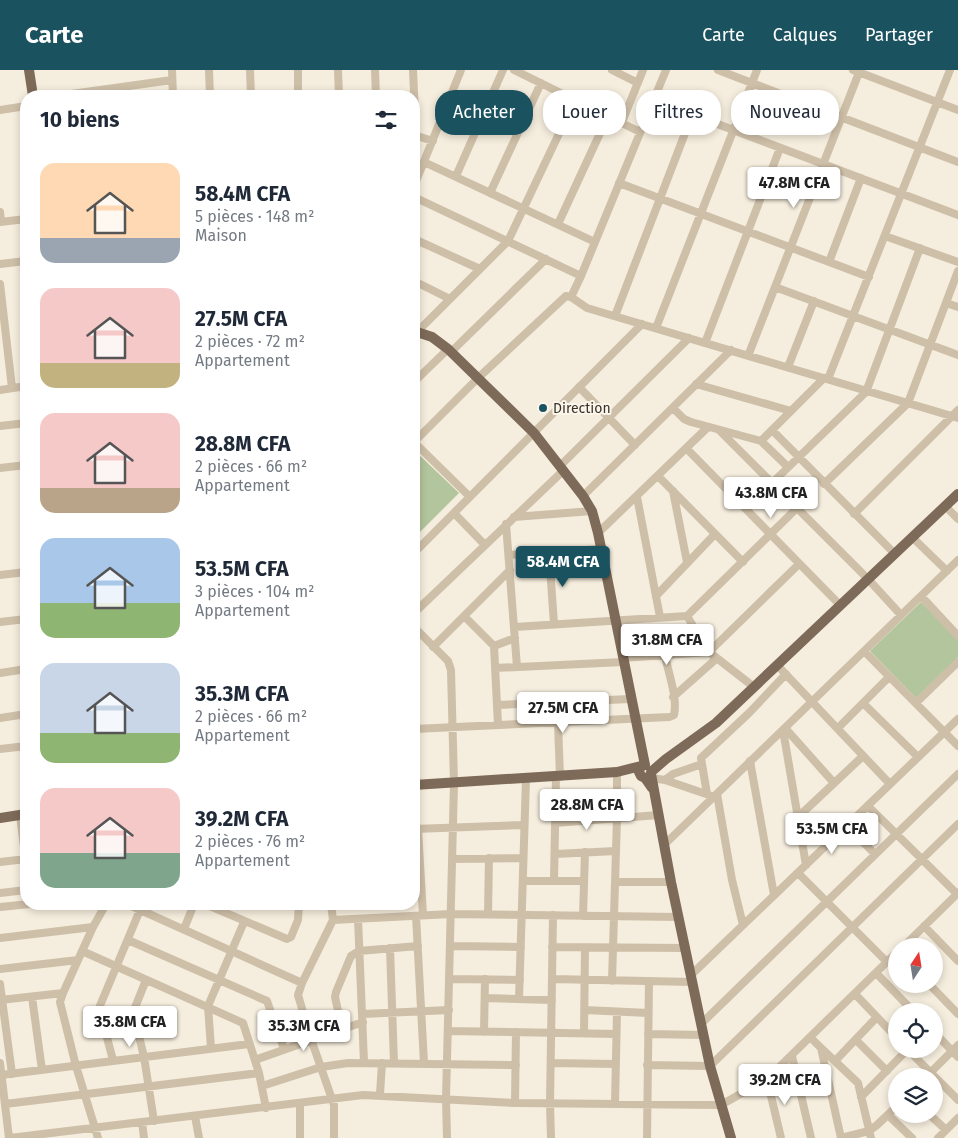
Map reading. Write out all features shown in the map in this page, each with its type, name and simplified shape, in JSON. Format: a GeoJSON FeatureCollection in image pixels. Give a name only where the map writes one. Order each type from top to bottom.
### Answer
{"type":"FeatureCollection","features":[{"type":"Feature","properties":{"kind":"main road"},"geometry":{"type":"LineString","coordinates":[[30,70],[32,90]]}},
{"type":"Feature","properties":{"kind":"main road"},"geometry":{"type":"LineString","coordinates":[[420,332],[432,337],[449,350],[534,432],[583,496],[592,511],[598,533],[634,720],[646,772],[659,815],[671,882],[710,1066],[731,1138]]}},
{"type":"Feature","properties":{"kind":"main road"},"geometry":{"type":"LineString","coordinates":[[420,785],[646,772],[716,723],[958,494]]}},
{"type":"Feature","properties":{"kind":"main road"},"geometry":{"type":"LineString","coordinates":[[0,818],[20,815]]}},
{"type":"Feature","properties":{"kind":"street"},"geometry":{"type":"LineString","coordinates":[[172,70],[173,90]]}},
{"type":"Feature","properties":{"kind":"street"},"geometry":{"type":"LineString","coordinates":[[209,70],[210,90]]}},
{"type":"Feature","properties":{"kind":"street"},"geometry":{"type":"LineString","coordinates":[[250,70],[251,90]]}},
{"type":"Feature","properties":{"kind":"street"},"geometry":{"type":"LineString","coordinates":[[298,70],[298,90]]}},
{"type":"Feature","properties":{"kind":"street"},"geometry":{"type":"LineString","coordinates":[[338,70],[339,90]]}},
{"type":"Feature","properties":{"kind":"street"},"geometry":{"type":"LineString","coordinates":[[375,70],[376,90]]}},
{"type":"Feature","properties":{"kind":"street"},"geometry":{"type":"LineString","coordinates":[[413,70],[414,90]]}},
{"type":"Feature","properties":{"kind":"street"},"geometry":{"type":"LineString","coordinates":[[420,172],[461,70]]}},
{"type":"Feature","properties":{"kind":"street"},"geometry":{"type":"LineString","coordinates":[[456,176],[503,70]]}},
{"type":"Feature","properties":{"kind":"street"},"geometry":{"type":"LineString","coordinates":[[514,70],[555,90]]}},
{"type":"Feature","properties":{"kind":"street"},"geometry":{"type":"LineString","coordinates":[[612,70],[638,83]]}},
{"type":"Feature","properties":{"kind":"street"},"geometry":{"type":"LineString","coordinates":[[626,112],[643,70]]}},
{"type":"Feature","properties":{"kind":"street"},"geometry":{"type":"LineString","coordinates":[[658,90],[666,70]]}},
{"type":"Feature","properties":{"kind":"street"},"geometry":{"type":"LineString","coordinates":[[718,70],[958,162]]}},
{"type":"Feature","properties":{"kind":"street"},"geometry":{"type":"LineString","coordinates":[[749,90],[757,70]]}},
{"type":"Feature","properties":{"kind":"street"},"geometry":{"type":"LineString","coordinates":[[761,441],[826,379],[869,277],[950,70]]}},
{"type":"Feature","properties":{"kind":"street"},"geometry":{"type":"LineString","coordinates":[[748,356],[842,117],[857,71],[958,110]]}},
{"type":"Feature","properties":{"kind":"street"},"geometry":{"type":"LineString","coordinates":[[124,90],[172,80]]}},
{"type":"Feature","properties":{"kind":"street"},"geometry":{"type":"LineString","coordinates":[[490,193],[541,83]]}},
{"type":"Feature","properties":{"kind":"street"},"geometry":{"type":"LineString","coordinates":[[0,110],[20,107]]}},
{"type":"Feature","properties":{"kind":"street"},"geometry":{"type":"LineString","coordinates":[[420,327],[508,242],[559,135]]}},
{"type":"Feature","properties":{"kind":"street"},"geometry":{"type":"LineString","coordinates":[[558,224],[599,135]]}},
{"type":"Feature","properties":{"kind":"street"},"geometry":{"type":"LineString","coordinates":[[571,296],[639,135]]}},
{"type":"Feature","properties":{"kind":"street"},"geometry":{"type":"LineString","coordinates":[[615,316],[684,135]]}},
{"type":"Feature","properties":{"kind":"street"},"geometry":{"type":"LineString","coordinates":[[656,328],[732,135]]}},
{"type":"Feature","properties":{"kind":"street"},"geometry":{"type":"LineString","coordinates":[[747,135],[958,215]]}},
{"type":"Feature","properties":{"kind":"street"},"geometry":{"type":"LineString","coordinates":[[420,137],[432,141]]}},
{"type":"Feature","properties":{"kind":"street"},"geometry":{"type":"LineString","coordinates":[[705,343],[780,148]]}},
{"type":"Feature","properties":{"kind":"street"},"geometry":{"type":"LineString","coordinates":[[424,162],[595,242]]}},
{"type":"Feature","properties":{"kind":"street"},"geometry":{"type":"LineString","coordinates":[[829,262],[861,178]]}},
{"type":"Feature","properties":{"kind":"street"},"geometry":{"type":"LineString","coordinates":[[619,183],[869,277]]}},
{"type":"Feature","properties":{"kind":"street"},"geometry":{"type":"LineString","coordinates":[[420,200],[581,276]]}},
{"type":"Feature","properties":{"kind":"street"},"geometry":{"type":"LineString","coordinates":[[0,212],[1,222],[20,220]]}},
{"type":"Feature","properties":{"kind":"street"},"geometry":{"type":"LineString","coordinates":[[885,236],[958,262]]}},
{"type":"Feature","properties":{"kind":"street"},"geometry":{"type":"LineString","coordinates":[[420,242],[480,269]]}},
{"type":"Feature","properties":{"kind":"street"},"geometry":{"type":"LineString","coordinates":[[772,483],[866,392],[920,248]]}},
{"type":"Feature","properties":{"kind":"street"},"geometry":{"type":"LineString","coordinates":[[420,377],[546,259]]}},
{"type":"Feature","properties":{"kind":"street"},"geometry":{"type":"LineString","coordinates":[[0,264],[20,262]]}},
{"type":"Feature","properties":{"kind":"street"},"geometry":{"type":"LineString","coordinates":[[824,484],[908,403],[958,271]]}},
{"type":"Feature","properties":{"kind":"street"},"geometry":{"type":"LineString","coordinates":[[0,284],[12,388]]}},
{"type":"Feature","properties":{"kind":"street"},"geometry":{"type":"LineString","coordinates":[[420,284],[450,299]]}},
{"type":"Feature","properties":{"kind":"street"},"geometry":{"type":"LineString","coordinates":[[775,287],[958,355]]}},
{"type":"Feature","properties":{"kind":"street"},"geometry":{"type":"LineString","coordinates":[[420,436],[478,378],[566,296],[571,296],[587,308],[955,417]]}},
{"type":"Feature","properties":{"kind":"street"},"geometry":{"type":"LineString","coordinates":[[788,367],[814,301]]}},
{"type":"Feature","properties":{"kind":"street"},"geometry":{"type":"LineString","coordinates":[[946,303],[958,307]]}},
{"type":"Feature","properties":{"kind":"street"},"geometry":{"type":"LineString","coordinates":[[420,547],[642,324]]}},
{"type":"Feature","properties":{"kind":"street"},"geometry":{"type":"LineString","coordinates":[[420,607],[514,517],[689,338]]}},
{"type":"Feature","properties":{"kind":"street"},"geometry":{"type":"LineString","coordinates":[[583,496],[731,350]]}},
{"type":"Feature","properties":{"kind":"street"},"geometry":{"type":"LineString","coordinates":[[696,384],[791,411]]}},
{"type":"Feature","properties":{"kind":"street"},"geometry":{"type":"LineString","coordinates":[[0,390],[20,387]]}},
{"type":"Feature","properties":{"kind":"street"},"geometry":{"type":"LineString","coordinates":[[579,387],[636,445]]}},
{"type":"Feature","properties":{"kind":"street"},"geometry":{"type":"LineString","coordinates":[[673,408],[688,420],[761,441],[788,467]]}},
{"type":"Feature","properties":{"kind":"street"},"geometry":{"type":"LineString","coordinates":[[854,514],[955,417],[958,410]]}},
{"type":"Feature","properties":{"kind":"street"},"geometry":{"type":"LineString","coordinates":[[0,426],[20,424]]}},
{"type":"Feature","properties":{"kind":"street"},"geometry":{"type":"LineString","coordinates":[[598,533],[708,427]]}},
{"type":"Feature","properties":{"kind":"street"},"geometry":{"type":"LineString","coordinates":[[719,430],[868,579],[901,615]]}},
{"type":"Feature","properties":{"kind":"street"},"geometry":{"type":"LineString","coordinates":[[772,430],[895,554]]}},
{"type":"Feature","properties":{"kind":"street"},"geometry":{"type":"LineString","coordinates":[[420,448],[470,497]]}},
{"type":"Feature","properties":{"kind":"street"},"geometry":{"type":"LineString","coordinates":[[686,448],[840,605]]}},
{"type":"Feature","properties":{"kind":"street"},"geometry":{"type":"LineString","coordinates":[[0,468],[20,466]]}},
{"type":"Feature","properties":{"kind":"street"},"geometry":{"type":"LineString","coordinates":[[658,476],[743,562]]}},
{"type":"Feature","properties":{"kind":"street"},"geometry":{"type":"LineString","coordinates":[[673,491],[687,562]]}},
{"type":"Feature","properties":{"kind":"street"},"geometry":{"type":"LineString","coordinates":[[637,496],[660,617]]}},
{"type":"Feature","properties":{"kind":"street"},"geometry":{"type":"LineString","coordinates":[[945,506],[958,519]]}},
{"type":"Feature","properties":{"kind":"street"},"geometry":{"type":"LineString","coordinates":[[515,627],[686,616],[797,508]]}},
{"type":"Feature","properties":{"kind":"street"},"geometry":{"type":"LineString","coordinates":[[514,517],[592,511]]}},
{"type":"Feature","properties":{"kind":"street"},"geometry":{"type":"LineString","coordinates":[[454,513],[484,544]]}},
{"type":"Feature","properties":{"kind":"street"},"geometry":{"type":"LineString","coordinates":[[506,524],[517,667]]}},
{"type":"Feature","properties":{"kind":"street"},"geometry":{"type":"LineString","coordinates":[[656,596],[715,534]]}},
{"type":"Feature","properties":{"kind":"street"},"geometry":{"type":"LineString","coordinates":[[912,537],[947,571]]}},
{"type":"Feature","properties":{"kind":"street"},"geometry":{"type":"LineString","coordinates":[[509,555],[601,550]]}},
{"type":"Feature","properties":{"kind":"street"},"geometry":{"type":"LineString","coordinates":[[549,553],[554,624]]}},
{"type":"Feature","properties":{"kind":"street"},"geometry":{"type":"LineString","coordinates":[[664,845],[713,795],[750,762],[958,560]]}},
{"type":"Feature","properties":{"kind":"street"},"geometry":{"type":"LineString","coordinates":[[496,668],[623,660],[709,652],[799,564]]}},
{"type":"Feature","properties":{"kind":"street"},"geometry":{"type":"LineString","coordinates":[[433,647],[510,570]]}},
{"type":"Feature","properties":{"kind":"street"},"geometry":{"type":"LineString","coordinates":[[0,575],[20,573]]}},
{"type":"Feature","properties":{"kind":"street"},"geometry":{"type":"LineString","coordinates":[[921,596],[958,636]]}},
{"type":"Feature","properties":{"kind":"street"},"geometry":{"type":"LineString","coordinates":[[464,616],[494,646],[498,725]]}},
{"type":"Feature","properties":{"kind":"street"},"geometry":{"type":"LineString","coordinates":[[686,616],[709,652],[754,687]]}},
{"type":"Feature","properties":{"kind":"street"},"geometry":{"type":"LineString","coordinates":[[0,622],[20,620]]}},
{"type":"Feature","properties":{"kind":"street"},"geometry":{"type":"LineString","coordinates":[[420,633],[450,665],[454,783],[446,1099],[447,1138]]}},
{"type":"Feature","properties":{"kind":"street"},"geometry":{"type":"LineString","coordinates":[[494,646],[515,638]]}},
{"type":"Feature","properties":{"kind":"street"},"geometry":{"type":"LineString","coordinates":[[864,651],[958,746]]}},
{"type":"Feature","properties":{"kind":"street"},"geometry":{"type":"LineString","coordinates":[[420,729],[634,720],[674,715],[673,696],[664,655]]}},
{"type":"Feature","properties":{"kind":"street"},"geometry":{"type":"LineString","coordinates":[[673,696],[716,659]]}},
{"type":"Feature","properties":{"kind":"street"},"geometry":{"type":"LineString","coordinates":[[916,703],[958,662]]}},
{"type":"Feature","properties":{"kind":"street"},"geometry":{"type":"LineString","coordinates":[[777,665],[890,784]]}},
{"type":"Feature","properties":{"kind":"street"},"geometry":{"type":"LineString","coordinates":[[0,673],[20,670]]}},
{"type":"Feature","properties":{"kind":"street"},"geometry":{"type":"LineString","coordinates":[[743,925],[713,795],[702,764],[702,757],[749,713],[786,674]]}},
{"type":"Feature","properties":{"kind":"street"},"geometry":{"type":"LineString","coordinates":[[838,728],[889,677]]}},
{"type":"Feature","properties":{"kind":"street"},"geometry":{"type":"LineString","coordinates":[[497,705],[630,699]]}},
{"type":"Feature","properties":{"kind":"street"},"geometry":{"type":"LineString","coordinates":[[863,703],[918,757]]}},
{"type":"Feature","properties":{"kind":"street"},"geometry":{"type":"LineString","coordinates":[[0,718],[20,715]]}},
{"type":"Feature","properties":{"kind":"street"},"geometry":{"type":"LineString","coordinates":[[552,980],[649,981],[692,978],[743,925],[958,719]]}},
{"type":"Feature","properties":{"kind":"street"},"geometry":{"type":"LineString","coordinates":[[554,881],[558,723]]}},
{"type":"Feature","properties":{"kind":"street"},"geometry":{"type":"LineString","coordinates":[[784,729],[834,783]]}},
{"type":"Feature","properties":{"kind":"street"},"geometry":{"type":"LineString","coordinates":[[784,729],[806,865]]}},
{"type":"Feature","properties":{"kind":"street"},"geometry":{"type":"LineString","coordinates":[[0,750],[20,747]]}},
{"type":"Feature","properties":{"kind":"street"},"geometry":{"type":"LineString","coordinates":[[797,818],[863,756]]}},
{"type":"Feature","properties":{"kind":"street"},"geometry":{"type":"LineString","coordinates":[[750,762],[774,895]]}},
{"type":"Feature","properties":{"kind":"street"},"geometry":{"type":"LineString","coordinates":[[665,780],[673,774],[702,764]]}},
{"type":"Feature","properties":{"kind":"street"},"geometry":{"type":"LineString","coordinates":[[612,981],[617,818],[621,772]]}},
{"type":"Feature","properties":{"kind":"street"},"geometry":{"type":"LineString","coordinates":[[646,772],[713,795]]}},
{"type":"Feature","properties":{"kind":"street"},"geometry":{"type":"LineString","coordinates":[[702,1023],[958,774]]}},
{"type":"Feature","properties":{"kind":"street"},"geometry":{"type":"LineString","coordinates":[[519,999],[526,779]]}},
{"type":"Feature","properties":{"kind":"street"},"geometry":{"type":"LineString","coordinates":[[868,806],[922,859],[955,896],[958,907]]}},
{"type":"Feature","properties":{"kind":"street"},"geometry":{"type":"LineString","coordinates":[[555,822],[659,815]]}},
{"type":"Feature","properties":{"kind":"street"},"geometry":{"type":"LineString","coordinates":[[647,1065],[710,1066],[958,824]]}},
{"type":"Feature","properties":{"kind":"street"},"geometry":{"type":"LineString","coordinates":[[420,829],[524,825]]}},
{"type":"Feature","properties":{"kind":"street"},"geometry":{"type":"LineString","coordinates":[[847,826],[876,854]]}},
{"type":"Feature","properties":{"kind":"street"},"geometry":{"type":"LineString","coordinates":[[554,854],[616,851]]}},
{"type":"Feature","properties":{"kind":"street"},"geometry":{"type":"LineString","coordinates":[[583,916],[585,852]]}},
{"type":"Feature","properties":{"kind":"street"},"geometry":{"type":"LineString","coordinates":[[488,914],[489,858]]}},
{"type":"Feature","properties":{"kind":"street"},"geometry":{"type":"LineString","coordinates":[[452,859],[523,858]]}},
{"type":"Feature","properties":{"kind":"street"},"geometry":{"type":"LineString","coordinates":[[0,862],[20,860]]}},
{"type":"Feature","properties":{"kind":"street"},"geometry":{"type":"LineString","coordinates":[[10,1062],[0,1063],[10,1138],[266,1108],[352,1095],[380,1094],[446,1099],[550,1103],[721,1105],[767,1079],[887,962],[798,873]]}},
{"type":"Feature","properties":{"kind":"street"},"geometry":{"type":"LineString","coordinates":[[522,881],[584,881]]}},
{"type":"Feature","properties":{"kind":"street"},"geometry":{"type":"LineString","coordinates":[[615,882],[671,882]]}},
{"type":"Feature","properties":{"kind":"street"},"geometry":{"type":"LineString","coordinates":[[0,893],[20,891]]}},
{"type":"Feature","properties":{"kind":"street"},"geometry":{"type":"LineString","coordinates":[[912,938],[955,896]]}},
{"type":"Feature","properties":{"kind":"street"},"geometry":{"type":"LineString","coordinates":[[0,907],[20,905]]}},
{"type":"Feature","properties":{"kind":"street"},"geometry":{"type":"LineString","coordinates":[[98,1138],[60,1007],[63,993],[103,910]]}},
{"type":"Feature","properties":{"kind":"street"},"geometry":{"type":"LineString","coordinates":[[113,1060],[99,1008],[140,910],[302,983]]}},
{"type":"Feature","properties":{"kind":"street"},"geometry":{"type":"LineString","coordinates":[[184,930],[192,910]]}},
{"type":"Feature","properties":{"kind":"street"},"geometry":{"type":"LineString","coordinates":[[221,910],[244,922],[287,939],[291,937],[298,920],[299,910]]}},
{"type":"Feature","properties":{"kind":"street"},"geometry":{"type":"LineString","coordinates":[[331,910],[332,920],[298,995],[332,1098],[335,1112],[334,1138]]}},
{"type":"Feature","properties":{"kind":"street"},"geometry":{"type":"LineString","coordinates":[[420,910],[418,946],[424,1063]]}},
{"type":"Feature","properties":{"kind":"street"},"geometry":{"type":"LineString","coordinates":[[332,920],[451,914],[679,917]]}},
{"type":"Feature","properties":{"kind":"street"},"geometry":{"type":"LineString","coordinates":[[551,1138],[553,915]]}},
{"type":"Feature","properties":{"kind":"street"},"geometry":{"type":"LineString","coordinates":[[358,919],[364,1062]]}},
{"type":"Feature","properties":{"kind":"street"},"geometry":{"type":"LineString","coordinates":[[211,1048],[208,1006],[244,922]]}},
{"type":"Feature","properties":{"kind":"street"},"geometry":{"type":"LineString","coordinates":[[924,926],[958,961]]}},
{"type":"Feature","properties":{"kind":"street"},"geometry":{"type":"LineString","coordinates":[[0,938],[93,927]]}},
{"type":"Feature","properties":{"kind":"street"},"geometry":{"type":"LineString","coordinates":[[128,940],[267,1001],[284,1049]]}},
{"type":"Feature","properties":{"kind":"street"},"geometry":{"type":"LineString","coordinates":[[342,1028],[336,1002],[336,992],[350,956],[359,951],[418,946]]}},
{"type":"Feature","properties":{"kind":"street"},"geometry":{"type":"LineString","coordinates":[[450,946],[521,948]]}},
{"type":"Feature","properties":{"kind":"street"},"geometry":{"type":"LineString","coordinates":[[390,948],[394,1063]]}},
{"type":"Feature","properties":{"kind":"street"},"geometry":{"type":"LineString","coordinates":[[552,948],[686,948]]}},
{"type":"Feature","properties":{"kind":"street"},"geometry":{"type":"LineString","coordinates":[[584,1033],[585,948]]}},
{"type":"Feature","properties":{"kind":"street"},"geometry":{"type":"LineString","coordinates":[[82,951],[208,1006],[242,1023],[259,1073],[266,1108]]}},
{"type":"Feature","properties":{"kind":"street"},"geometry":{"type":"LineString","coordinates":[[0,969],[78,960]]}},
{"type":"Feature","properties":{"kind":"street"},"geometry":{"type":"LineString","coordinates":[[876,973],[905,1003]]}},
{"type":"Feature","properties":{"kind":"street"},"geometry":{"type":"LineString","coordinates":[[449,979],[520,980]]}},
{"type":"Feature","properties":{"kind":"street"},"geometry":{"type":"LineString","coordinates":[[484,1032],[485,979]]}},
{"type":"Feature","properties":{"kind":"street"},"geometry":{"type":"LineString","coordinates":[[146,980],[134,1010],[144,1057],[154,1121]]}},
{"type":"Feature","properties":{"kind":"street"},"geometry":{"type":"LineString","coordinates":[[647,1138],[649,981]]}},
{"type":"Feature","properties":{"kind":"street"},"geometry":{"type":"LineString","coordinates":[[0,984],[3,1032],[12,1074]]}},
{"type":"Feature","properties":{"kind":"street"},"geometry":{"type":"LineString","coordinates":[[1,1000],[63,993]]}},
{"type":"Feature","properties":{"kind":"street"},"geometry":{"type":"LineString","coordinates":[[938,993],[958,1014]]}},
{"type":"Feature","properties":{"kind":"street"},"geometry":{"type":"LineString","coordinates":[[855,994],[888,1029]]}},
{"type":"Feature","properties":{"kind":"street"},"geometry":{"type":"LineString","coordinates":[[32,997],[42,1070]]}},
{"type":"Feature","properties":{"kind":"street"},"geometry":{"type":"LineString","coordinates":[[485,998],[552,1000]]}},
{"type":"Feature","properties":{"kind":"street"},"geometry":{"type":"LineString","coordinates":[[255,1060],[342,1028],[363,1018],[393,1013],[448,1010]]}},
{"type":"Feature","properties":{"kind":"street"},"geometry":{"type":"LineString","coordinates":[[584,1010],[648,1013]]}},
{"type":"Feature","properties":{"kind":"street"},"geometry":{"type":"LineString","coordinates":[[615,1104],[617,1012]]}},
{"type":"Feature","properties":{"kind":"street"},"geometry":{"type":"LineString","coordinates":[[834,1061],[877,1018]]}},
{"type":"Feature","properties":{"kind":"street"},"geometry":{"type":"LineString","coordinates":[[448,1031],[616,1034]]}},
{"type":"Feature","properties":{"kind":"street"},"geometry":{"type":"LineString","coordinates":[[515,1102],[516,1032]]}},
{"type":"Feature","properties":{"kind":"street"},"geometry":{"type":"LineString","coordinates":[[648,1034],[704,1035]]}},
{"type":"Feature","properties":{"kind":"street"},"geometry":{"type":"LineString","coordinates":[[811,1038],[858,1083],[870,1136]]}},
{"type":"Feature","properties":{"kind":"street"},"geometry":{"type":"LineString","coordinates":[[856,1040],[887,1071]]}},
{"type":"Feature","properties":{"kind":"street"},"geometry":{"type":"LineString","coordinates":[[943,1042],[958,1058]]}},
{"type":"Feature","properties":{"kind":"street"},"geometry":{"type":"LineString","coordinates":[[1,1075],[249,1044]]}},
{"type":"Feature","properties":{"kind":"street"},"geometry":{"type":"LineString","coordinates":[[935,1068],[958,1045]]}},
{"type":"Feature","properties":{"kind":"street"},"geometry":{"type":"LineString","coordinates":[[820,1048],[841,1138],[870,1136],[888,1115]]}},
{"type":"Feature","properties":{"kind":"street"},"geometry":{"type":"LineString","coordinates":[[792,1056],[811,1138]]}},
{"type":"Feature","properties":{"kind":"street"},"geometry":{"type":"LineString","coordinates":[[861,1098],[899,1058]]}},
{"type":"Feature","properties":{"kind":"street"},"geometry":{"type":"LineString","coordinates":[[915,1058],[924,1068]]}},
{"type":"Feature","properties":{"kind":"street"},"geometry":{"type":"LineString","coordinates":[[262,1086],[336,1064],[364,1062],[516,1065]]}},
{"type":"Feature","properties":{"kind":"street"},"geometry":{"type":"LineString","coordinates":[[380,1094],[382,1063]]}},
{"type":"Feature","properties":{"kind":"street"},"geometry":{"type":"LineString","coordinates":[[551,1063],[616,1064]]}},
{"type":"Feature","properties":{"kind":"street"},"geometry":{"type":"LineString","coordinates":[[5,1104],[259,1073]]}},
{"type":"Feature","properties":{"kind":"street"},"geometry":{"type":"LineString","coordinates":[[767,1079],[781,1138]]}},
{"type":"Feature","properties":{"kind":"street"},"geometry":{"type":"LineString","coordinates":[[943,1087],[958,1100]]}},
{"type":"Feature","properties":{"kind":"street"},"geometry":{"type":"LineString","coordinates":[[290,1138],[300,1137],[300,1103]]}},
{"type":"Feature","properties":{"kind":"street"},"geometry":{"type":"LineString","coordinates":[[195,1116],[199,1138]]}},
{"type":"Feature","properties":{"kind":"street"},"geometry":{"type":"LineString","coordinates":[[938,1138],[958,1118]]}},
{"type":"Feature","properties":{"kind":"street"},"geometry":{"type":"LineString","coordinates":[[142,1122],[144,1138]]}},
{"type":"Feature","properties":{"kind":"street"},"geometry":{"type":"LineString","coordinates":[[896,1123],[912,1138]]}},
{"type":"Feature","properties":{"kind":"street"},"geometry":{"type":"LineString","coordinates":[[939,1123],[946,1130]]}},
{"type":"Feature","properties":{"kind":"green space"},"geometry":{"type":"Polygon","coordinates":[[[420,456],[459,493],[420,532],[420,456]]]}},
{"type":"Feature","properties":{"kind":"green space"},"geometry":{"type":"Polygon","coordinates":[[[921,602],[958,640],[958,657],[916,698],[870,651],[921,602]]]}},
{"type":"Feature","properties":{"kind":"place","name":"Direction"},"geometry":{"type":"Point","coordinates":[543,408]}}]}
